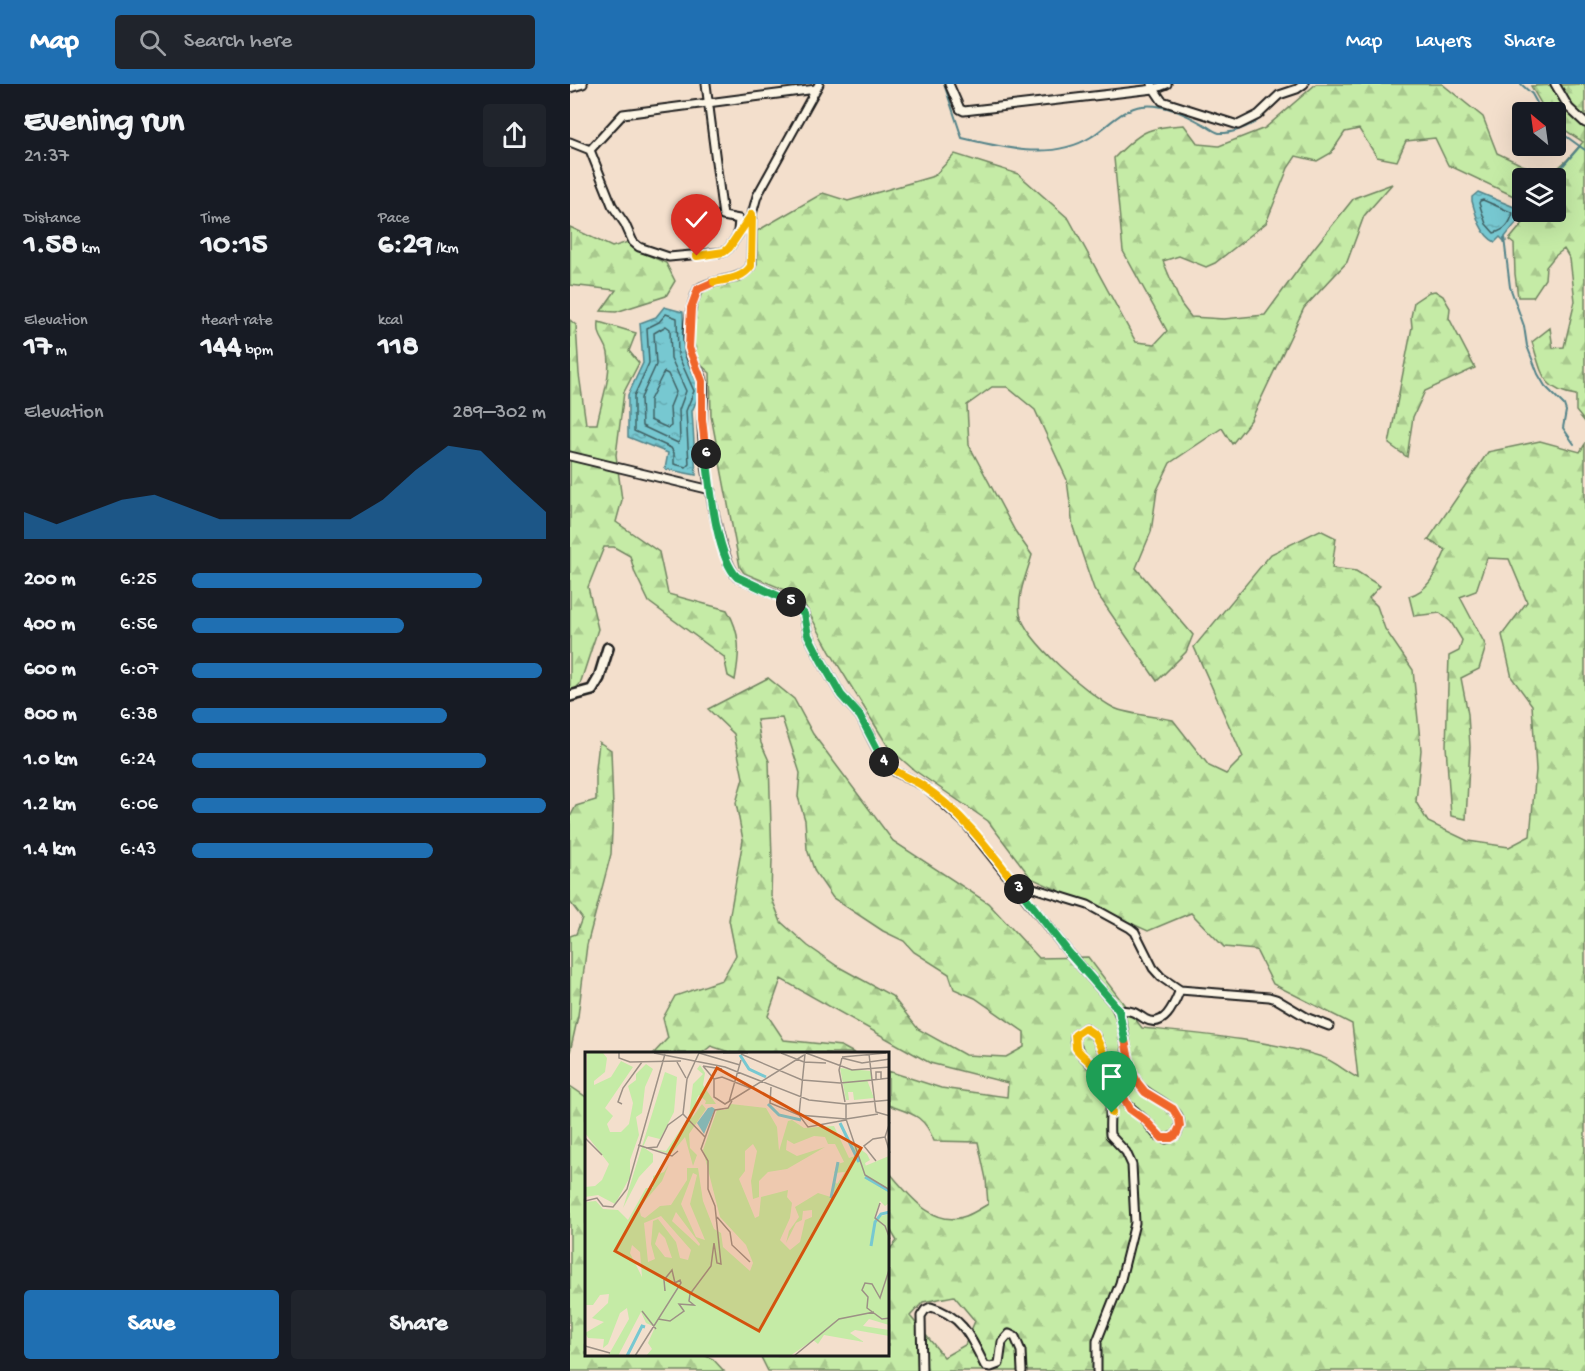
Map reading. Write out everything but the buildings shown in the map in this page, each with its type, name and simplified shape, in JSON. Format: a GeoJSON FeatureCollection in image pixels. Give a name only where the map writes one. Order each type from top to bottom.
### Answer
{"type":"FeatureCollection","features":[{"type":"Feature","properties":{"kind":"street"},"geometry":{"type":"LineString","coordinates":[[570,88],[583,84]]}},
{"type":"Feature","properties":{"kind":"street"},"geometry":{"type":"LineString","coordinates":[[706,84],[723,216],[739,219],[738,233]]}},
{"type":"Feature","properties":{"kind":"street"},"geometry":{"type":"LineString","coordinates":[[949,84],[960,109],[964,111],[1167,84]]}},
{"type":"Feature","properties":{"kind":"street"},"geometry":{"type":"LineString","coordinates":[[1153,87],[1162,101],[1238,125],[1258,115],[1279,95],[1304,84]]}},
{"type":"Feature","properties":{"kind":"street"},"geometry":{"type":"LineString","coordinates":[[1555,84],[1569,108],[1585,123]]}},
{"type":"Feature","properties":{"kind":"street"},"geometry":{"type":"LineString","coordinates":[[590,150],[622,114],[818,87]]}},
{"type":"Feature","properties":{"kind":"street"},"geometry":{"type":"LineString","coordinates":[[818,87],[762,183],[752,214],[751,266],[739,277],[712,282],[698,289],[690,315],[689,348],[702,381],[702,429],[723,551],[732,572],[737,577],[791,601],[804,614],[808,635],[821,660],[841,695],[860,716],[883,761],[896,772],[924,786],[974,833],[1069,953],[1119,1011],[1128,1060],[1137,1082],[1145,1092],[1177,1113],[1180,1126],[1176,1135],[1171,1138],[1162,1138],[1157,1135],[1145,1120],[1127,1104],[1095,1035],[1085,1028],[1077,1032],[1075,1035],[1076,1048],[1099,1071],[1111,1097],[1110,1135],[1126,1152],[1133,1169],[1134,1228],[1120,1283],[1097,1341],[1097,1371]]}},
{"type":"Feature","properties":{"kind":"street"},"geometry":{"type":"LineString","coordinates":[[570,142],[590,150],[612,205],[625,224],[633,242],[639,247],[669,257],[724,252],[752,214]]}},
{"type":"Feature","properties":{"kind":"street"},"geometry":{"type":"LineString","coordinates":[[570,456],[711,490]]}},
{"type":"Feature","properties":{"kind":"street"},"geometry":{"type":"LineString","coordinates":[[570,696],[592,690],[599,678],[608,648]]}},
{"type":"Feature","properties":{"kind":"street"},"geometry":{"type":"LineString","coordinates":[[1014,882],[1088,905],[1130,928],[1135,932],[1153,968],[1161,977],[1180,990],[1269,997],[1308,1018],[1329,1026]]}},
{"type":"Feature","properties":{"kind":"street"},"geometry":{"type":"LineString","coordinates":[[1119,1011],[1131,1011],[1147,1020],[1158,1020],[1171,1011],[1180,990]]}},
{"type":"Feature","properties":{"kind":"street"},"geometry":{"type":"LineString","coordinates":[[922,1371],[921,1316],[931,1307],[944,1311],[963,1326],[985,1366],[991,1367],[999,1364],[1002,1342],[1009,1334],[1015,1336],[1022,1351],[1022,1371]]}},
{"type":"Feature","properties":{"kind":"green space"},"geometry":{"type":"Polygon","coordinates":[[[1316,84],[1442,84],[1483,117],[1497,153],[1532,168],[1512,168],[1512,195],[1448,165],[1435,138],[1406,141],[1397,161],[1377,157],[1359,129],[1345,132],[1331,153],[1317,161],[1296,156],[1288,168],[1266,223],[1215,263],[1206,267],[1179,256],[1163,261],[1181,304],[1191,317],[1224,319],[1265,315],[1354,198],[1392,184],[1364,216],[1347,262],[1304,308],[1251,420],[1232,444],[1222,428],[1170,463],[1157,490],[1151,532],[1136,568],[1193,635],[1186,652],[1157,681],[1094,589],[1073,527],[1067,480],[1035,410],[1007,387],[992,387],[967,405],[969,445],[1015,531],[1032,555],[1021,591],[1020,614],[1025,625],[1046,652],[1090,692],[1119,710],[1173,720],[1209,766],[1226,774],[1243,757],[1194,647],[1271,554],[1320,530],[1336,538],[1332,568],[1356,571],[1380,586],[1369,598],[1377,606],[1385,629],[1413,670],[1421,750],[1416,802],[1428,822],[1468,841],[1509,847],[1530,836],[1536,770],[1532,705],[1512,678],[1502,635],[1527,602],[1509,559],[1487,558],[1476,591],[1460,597],[1486,646],[1479,669],[1461,678],[1468,714],[1470,747],[1466,819],[1451,816],[1446,746],[1449,656],[1459,651],[1462,640],[1451,622],[1440,613],[1414,616],[1409,596],[1423,589],[1436,571],[1446,550],[1428,540],[1488,452],[1540,441],[1580,452],[1585,444],[1585,1371],[768,1371],[760,1356],[890,1356],[890,1249],[897,1241],[890,1229],[890,1173],[922,1207],[942,1218],[954,1219],[966,1216],[988,1204],[986,1179],[978,1142],[934,1141],[922,1121],[890,1106],[890,1072],[941,1088],[1007,1097],[1008,1083],[930,1063],[781,979],[768,1016],[784,1040],[841,1046],[852,1052],[729,1052],[711,1046],[703,1052],[655,1052],[668,1038],[663,1018],[675,996],[722,980],[736,955],[729,920],[743,840],[736,803],[743,778],[734,734],[708,709],[768,678],[794,699],[813,734],[893,841],[988,903],[1039,958],[1088,957],[1142,1028],[1233,1038],[1301,1051],[1326,1059],[1358,1078],[1352,1024],[1273,984],[1256,950],[1224,947],[1191,913],[1148,931],[1031,878],[988,821],[914,770],[889,748],[830,652],[800,596],[744,573],[740,567],[711,416],[710,373],[699,363],[692,346],[694,308],[706,288],[740,282],[757,264],[757,231],[823,193],[848,201],[934,176],[955,154],[1018,174],[1069,219],[1136,342],[1155,344],[1167,331],[1123,251],[1114,158],[1145,132],[1161,127],[1184,125],[1198,144],[1219,146],[1265,128],[1316,84]],[[782,718],[757,720],[761,743],[769,761],[771,896],[781,922],[808,946],[837,966],[892,996],[918,1029],[965,1055],[1006,1057],[1024,1047],[1024,1032],[975,998],[954,989],[949,974],[914,952],[904,941],[883,931],[833,898],[815,872],[807,849],[805,820],[798,797],[800,773],[782,718]],[[954,1296],[923,1302],[910,1316],[944,1357],[965,1345],[975,1321],[954,1296]]]}},
{"type":"Feature","properties":{"kind":"green space"},"geometry":{"type":"Polygon","coordinates":[[[1585,84],[1585,422],[1576,411],[1576,395],[1556,389],[1545,378],[1532,342],[1550,328],[1553,348],[1564,347],[1575,301],[1570,259],[1564,249],[1546,267],[1545,279],[1533,297],[1518,297],[1514,244],[1509,240],[1524,222],[1566,222],[1566,168],[1558,168],[1583,142],[1566,131],[1566,102],[1540,102],[1531,86],[1585,84]]]}},
{"type":"Feature","properties":{"kind":"green space"},"geometry":{"type":"Polygon","coordinates":[[[570,227],[612,247],[628,242],[634,249],[666,263],[675,281],[666,296],[616,312],[601,311],[616,290],[570,285],[570,227]]]}},
{"type":"Feature","properties":{"kind":"green space"},"geometry":{"type":"Polygon","coordinates":[[[1435,291],[1443,296],[1450,308],[1449,318],[1475,368],[1425,391],[1413,417],[1407,457],[1389,444],[1412,327],[1414,302],[1429,292],[1435,291]]]}},
{"type":"Feature","properties":{"kind":"green space"},"geometry":{"type":"Polygon","coordinates":[[[570,320],[576,325],[579,374],[586,424],[597,424],[609,371],[608,353],[600,336],[599,322],[636,333],[629,351],[639,363],[624,392],[616,455],[622,500],[616,522],[659,552],[668,594],[727,610],[737,635],[738,661],[735,680],[728,676],[724,657],[649,602],[635,573],[630,556],[614,547],[604,547],[588,587],[598,629],[580,684],[570,694],[570,320]]]}},
{"type":"Feature","properties":{"kind":"green space"},"geometry":{"type":"Polygon","coordinates":[[[599,742],[611,750],[613,808],[611,854],[587,945],[578,1016],[570,1052],[570,936],[576,934],[582,918],[570,902],[570,817],[576,806],[596,800],[599,742]]]}},
{"type":"Feature","properties":{"kind":"green space"},"geometry":{"type":"Polygon","coordinates":[[[570,1086],[585,1096],[585,1356],[706,1356],[713,1359],[724,1371],[570,1371],[570,1086]]]}},
{"type":"Feature","properties":{"kind":"water"},"geometry":{"type":"Polygon","coordinates":[[[1478,192],[1512,206],[1512,222],[1517,222],[1505,237],[1506,241],[1500,237],[1495,242],[1486,235],[1477,219],[1472,197],[1478,192]]]}},
{"type":"Feature","properties":{"kind":"water"},"geometry":{"type":"Polygon","coordinates":[[[664,307],[683,312],[684,354],[701,391],[692,411],[696,475],[665,469],[668,453],[628,437],[628,395],[643,363],[640,323],[656,317],[664,307]]]}},
{"type":"Feature","properties":{"kind":"waterway"},"geometry":{"type":"LineString","coordinates":[[944,84],[962,138],[1028,150],[1060,149],[1076,144],[1091,137],[1128,110],[1142,106],[1158,106],[1174,110],[1219,133],[1233,132],[1254,123],[1282,98],[1306,88],[1309,84]]}},
{"type":"Feature","properties":{"kind":"waterway"},"geometry":{"type":"LineString","coordinates":[[1521,84],[1532,94],[1536,102]]}},
{"type":"Feature","properties":{"kind":"waterway"},"geometry":{"type":"LineString","coordinates":[[1566,136],[1585,150]]}},
{"type":"Feature","properties":{"kind":"waterway"},"geometry":{"type":"LineString","coordinates":[[1561,168],[1580,146]]}},
{"type":"Feature","properties":{"kind":"waterway"},"geometry":{"type":"LineString","coordinates":[[1504,238],[1510,287],[1524,326],[1527,346],[1545,386],[1564,405],[1566,411],[1563,428],[1574,444]]}},
{"type":"Feature","properties":{"kind":"route"},"geometry":{"type":"LineString","coordinates":[[697,256],[724,252],[752,214],[751,266],[739,277],[705,284],[698,289],[690,315],[689,348],[702,381],[702,429],[712,501],[723,551],[732,572],[737,577],[791,601],[804,614],[808,635],[836,688],[860,716],[883,761],[896,772],[924,786],[966,824],[1069,953],[1114,1004],[1119,1011],[1126,1052],[1137,1082],[1145,1092],[1169,1105],[1177,1113],[1180,1126],[1176,1135],[1171,1138],[1162,1138],[1145,1120],[1130,1109],[1095,1035],[1091,1030],[1085,1028],[1075,1035],[1076,1048],[1104,1079],[1111,1097],[1112,1113]]}}]}
